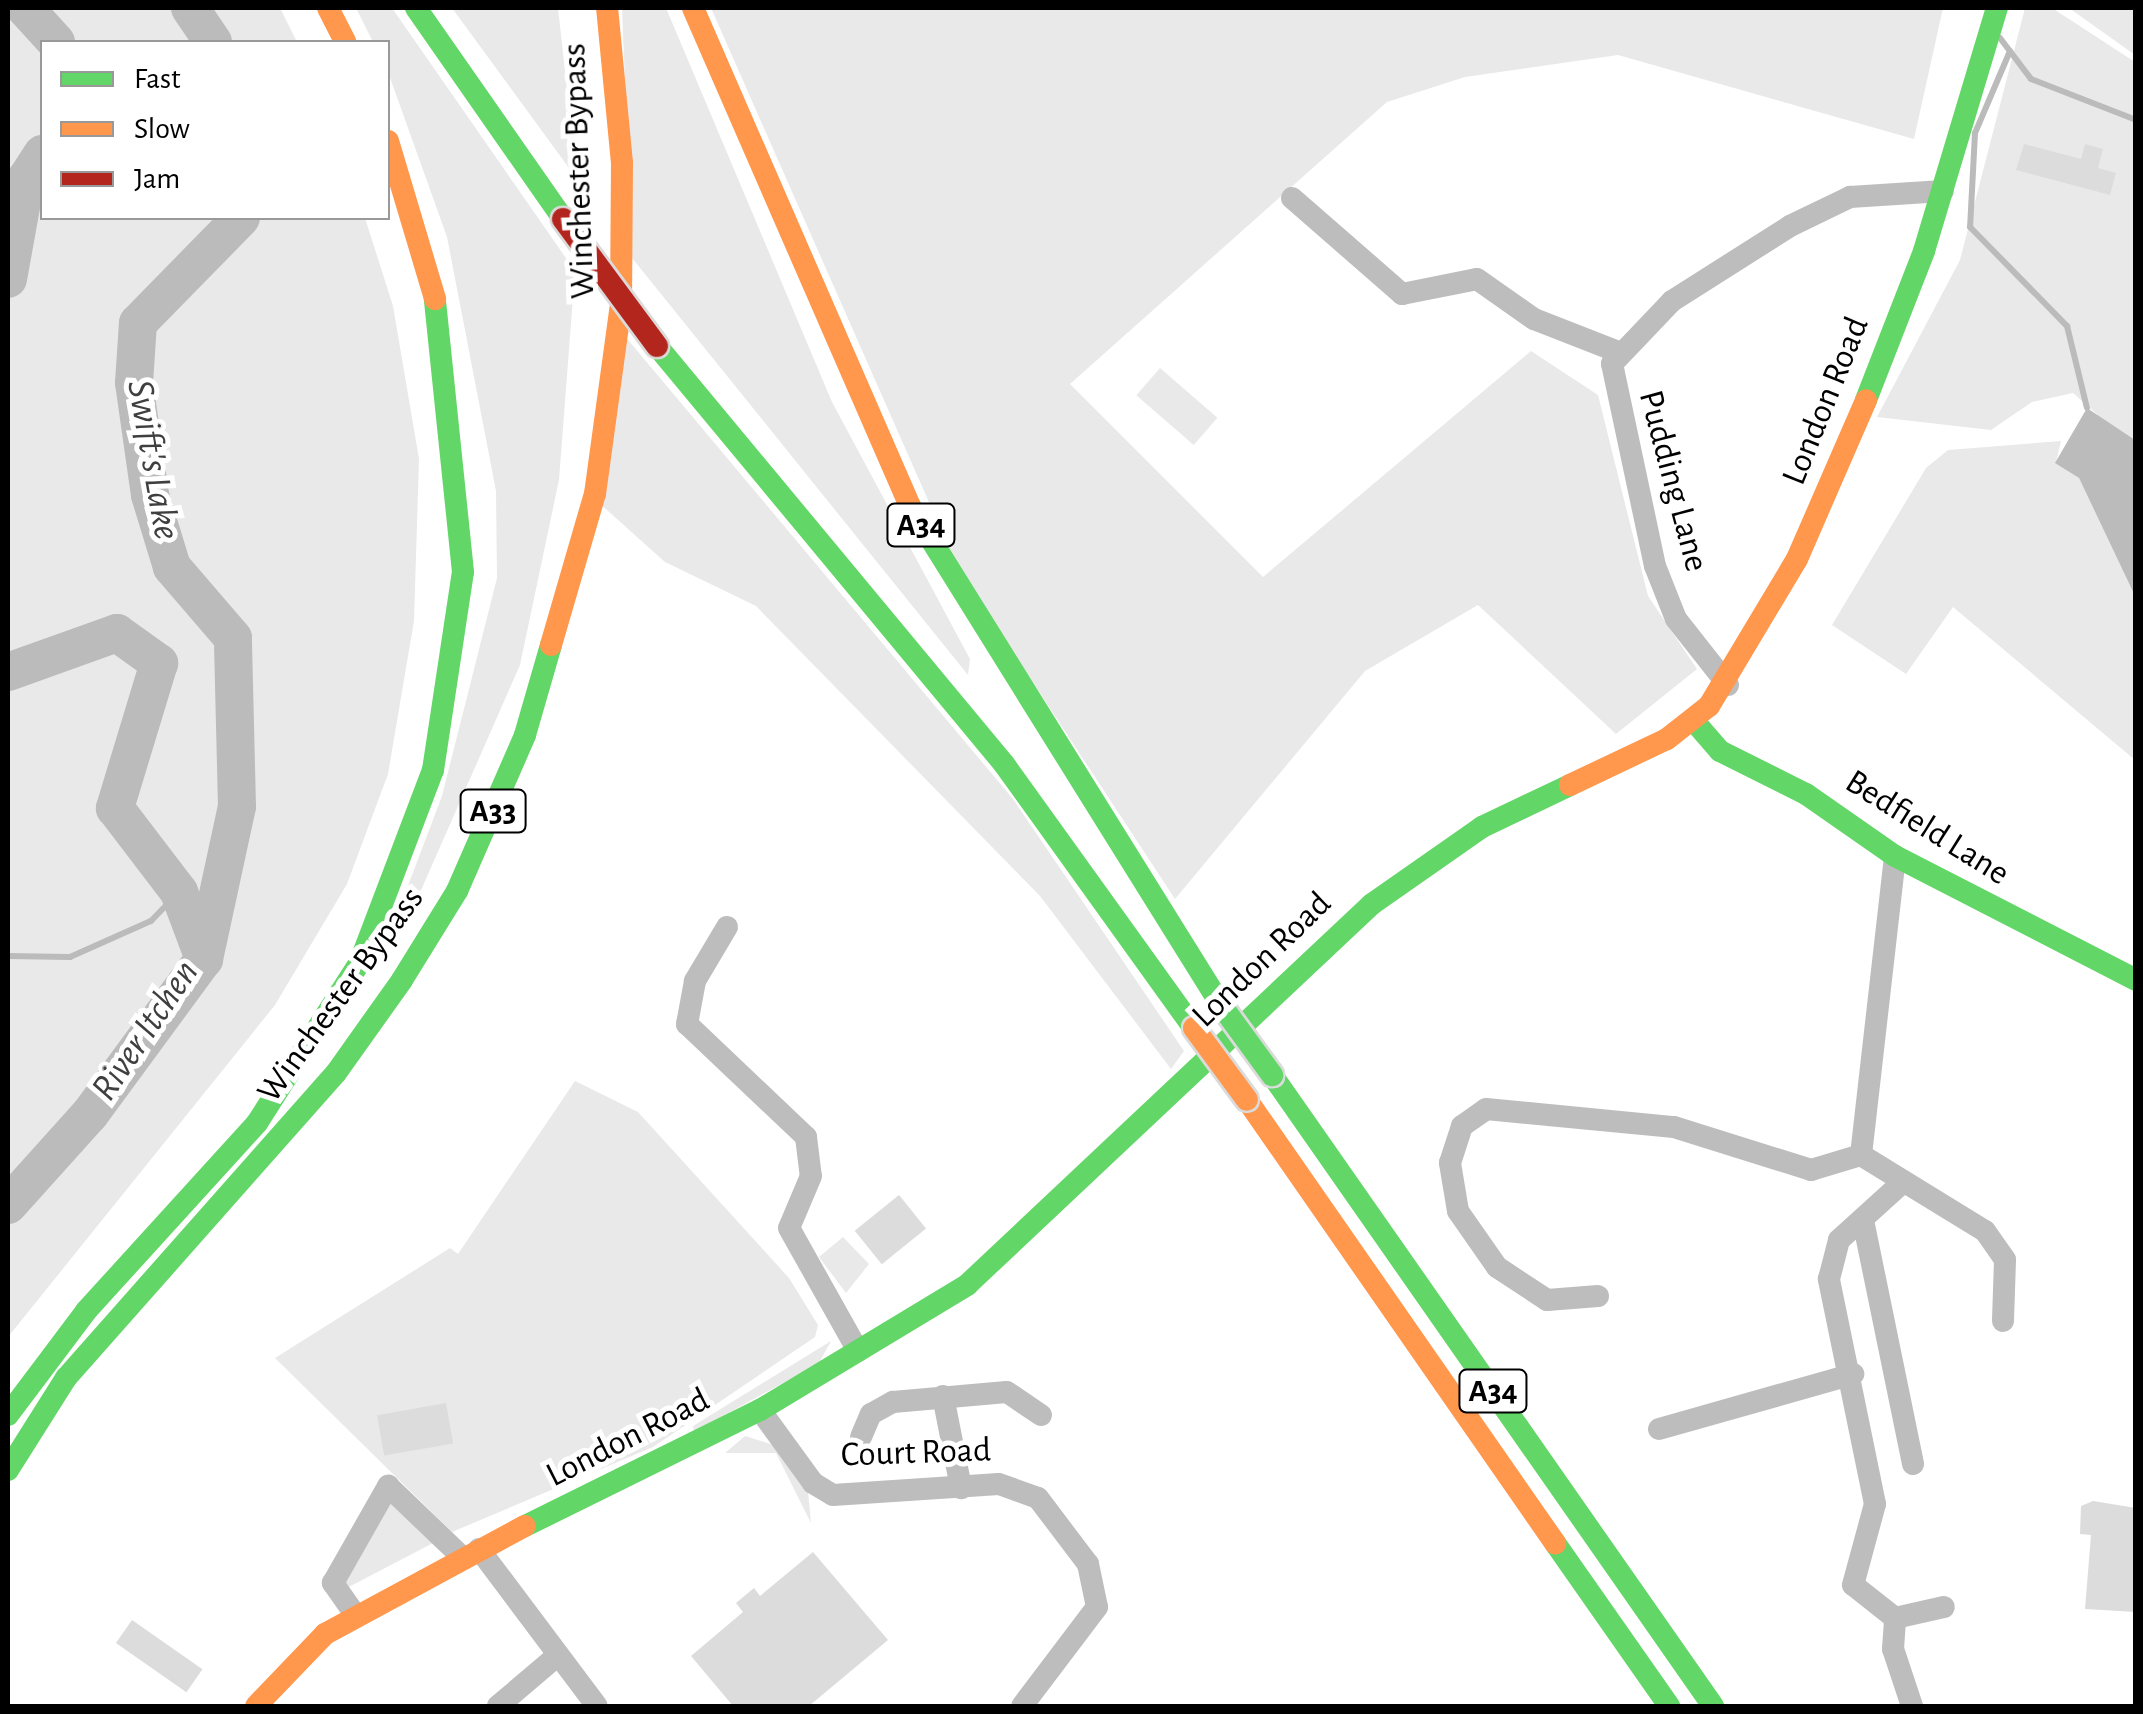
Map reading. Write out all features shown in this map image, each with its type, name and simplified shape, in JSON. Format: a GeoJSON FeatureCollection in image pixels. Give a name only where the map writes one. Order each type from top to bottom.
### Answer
{"type":"FeatureCollection","features":[{"type":"Feature","properties":{"kind":"main road"},"geometry":{"type":"LineString","coordinates":[[328,8],[343,40]]}},
{"type":"Feature","properties":{"kind":"main road","name":"A34"},"geometry":{"type":"LineString","coordinates":[[416,8],[657,346],[1004,764],[1247,1100],[1669,1706]]}},
{"type":"Feature","properties":{"kind":"main road","name":"Winchester Bypass"},"geometry":{"type":"LineString","coordinates":[[8,1470],[66,1378],[336,1073],[402,980],[457,890],[525,736],[595,494],[621,305],[622,163],[607,8]]}},
{"type":"Feature","properties":{"kind":"main road","name":"A34"},"geometry":{"type":"LineString","coordinates":[[693,8],[902,492],[1114,846],[1713,1706]]}},
{"type":"Feature","properties":{"kind":"main road","name":"London Road"},"geometry":{"type":"LineString","coordinates":[[256,1706],[354,1613],[760,1410],[858,1351],[1020,1243],[1372,904],[1482,827],[1693,720],[1728,685],[1827,494],[1943,191],[1997,8]]}},
{"type":"Feature","properties":{"kind":"main road","name":"Winchester Bypass"},"geometry":{"type":"LineString","coordinates":[[8,1416],[86,1312],[258,1123],[312,1045],[360,962],[433,770],[450,691],[463,511],[433,287],[390,147]]}},
{"type":"Feature","properties":{"kind":"main road","name":"Bedfield Lane"},"geometry":{"type":"LineString","coordinates":[[1693,720],[1720,750],[1806,794],[1895,856],[2136,980]]}},
{"type":"Feature","properties":{"kind":"street","name":"Pudding Lane"},"geometry":{"type":"LineString","coordinates":[[1728,685],[1676,619],[1655,566],[1609,379],[1618,352],[1672,301],[1790,226],[1850,197],[1943,191]]}},
{"type":"Feature","properties":{"kind":"street"},"geometry":{"type":"LineString","coordinates":[[1292,198],[1402,294],[1477,279],[1534,319],[1618,352]]}},
{"type":"Feature","properties":{"kind":"street"},"geometry":{"type":"LineString","coordinates":[[1860,1156],[1895,856]]}},
{"type":"Feature","properties":{"kind":"street"},"geometry":{"type":"LineString","coordinates":[[727,928],[695,981],[687,1024],[806,1137],[810,1176],[789,1228],[793,1244],[858,1351]]}},
{"type":"Feature","properties":{"kind":"street"},"geometry":{"type":"LineString","coordinates":[[1598,1296],[1546,1300],[1496,1267],[1458,1210],[1450,1163],[1462,1126],[1486,1109],[1674,1126],[1811,1170],[1860,1156],[1985,1231],[2005,1260],[2003,1320]]}},
{"type":"Feature","properties":{"kind":"street"},"geometry":{"type":"LineString","coordinates":[[1895,1618],[1852,1585],[1875,1504],[1852,1374],[1828,1279],[1839,1240],[1864,1225],[1903,1182]]}},
{"type":"Feature","properties":{"kind":"street"},"geometry":{"type":"LineString","coordinates":[[1864,1225],[1913,1464]]}},
{"type":"Feature","properties":{"kind":"street"},"geometry":{"type":"LineString","coordinates":[[1659,1429],[1852,1374]]}},
{"type":"Feature","properties":{"kind":"street"},"geometry":{"type":"LineString","coordinates":[[861,1437],[870,1414],[893,1402],[1008,1392],[1041,1415]]}},
{"type":"Feature","properties":{"kind":"street"},"geometry":{"type":"LineString","coordinates":[[944,1396],[961,1488]]}},
{"type":"Feature","properties":{"kind":"street","name":"Court Road"},"geometry":{"type":"LineString","coordinates":[[760,1410],[813,1484],[833,1494],[961,1488],[1029,1492],[1088,1564],[1097,1607],[1022,1706]]}},
{"type":"Feature","properties":{"kind":"street"},"geometry":{"type":"LineString","coordinates":[[354,1613],[333,1583],[388,1486],[470,1552],[597,1706]]}},
{"type":"Feature","properties":{"kind":"street"},"geometry":{"type":"LineString","coordinates":[[1895,1618],[1944,1607]]}},
{"type":"Feature","properties":{"kind":"street"},"geometry":{"type":"LineString","coordinates":[[1895,1618],[1894,1649],[1912,1706]]}},
{"type":"Feature","properties":{"kind":"street"},"geometry":{"type":"LineString","coordinates":[[498,1706],[557,1656]]}},
{"type":"Feature","properties":{"kind":"shaded area"},"geometry":{"type":"Polygon","coordinates":[[[8,8],[280,8],[296,40],[40,40],[40,220],[366,220],[393,306],[419,459],[414,621],[388,774],[347,884],[275,1005],[8,1337],[8,8]]]}},
{"type":"Feature","properties":{"kind":"shaded area"},"geometry":{"type":"Polygon","coordinates":[[[356,8],[392,8],[575,271],[559,480],[520,665],[404,929],[393,925],[442,796],[497,578],[496,491],[447,237],[390,78],[390,40],[372,40],[356,8]]]}},
{"type":"Feature","properties":{"kind":"shaded area"},"geometry":{"type":"Polygon","coordinates":[[[452,8],[558,8],[577,179],[452,8]]]}},
{"type":"Feature","properties":{"kind":"shaded area"},"geometry":{"type":"Polygon","coordinates":[[[622,8],[666,8],[832,402],[970,659],[968,675],[632,258],[622,8]]]}},
{"type":"Feature","properties":{"kind":"shaded area"},"geometry":{"type":"Polygon","coordinates":[[[711,8],[1943,8],[1914,139],[1618,55],[1465,77],[1387,102],[1070,384],[1263,577],[1531,351],[1598,395],[1648,596],[1697,669],[1616,734],[1478,605],[1365,671],[1175,899],[958,568],[711,8]]]}},
{"type":"Feature","properties":{"kind":"shaded area"},"geometry":{"type":"Polygon","coordinates":[[[2025,8],[2052,8],[2135,62],[2135,448],[2073,393],[2032,402],[1991,430],[1877,417],[1960,260],[2025,8]]]}},
{"type":"Feature","properties":{"kind":"shaded area"},"geometry":{"type":"Polygon","coordinates":[[[2069,8],[2135,8],[2135,55],[2069,8]]]}},
{"type":"Feature","properties":{"kind":"shaded area"},"geometry":{"type":"Polygon","coordinates":[[[624,335],[1013,799],[1184,1051],[1171,1069],[1040,896],[756,606],[665,562],[598,502],[624,335]]]}},
{"type":"Feature","properties":{"kind":"shaded area"},"geometry":{"type":"Polygon","coordinates":[[[1160,368],[1217,418],[1194,445],[1136,395],[1160,368]]]}},
{"type":"Feature","properties":{"kind":"shaded area"},"geometry":{"type":"Polygon","coordinates":[[[2087,408],[2135,440],[2135,596],[2079,478],[2055,463],[2087,408]]]}},
{"type":"Feature","properties":{"kind":"shaded area"},"geometry":{"type":"Polygon","coordinates":[[[2061,441],[2056,463],[2079,478],[2135,596],[2135,760],[1953,607],[1906,674],[1832,625],[1926,468],[1948,450],[2061,441]]]}},
{"type":"Feature","properties":{"kind":"shaded area"},"geometry":{"type":"Polygon","coordinates":[[[575,1081],[638,1112],[789,1278],[818,1325],[815,1337],[653,1447],[452,1532],[275,1358],[450,1248],[458,1254],[575,1081]]]}},
{"type":"Feature","properties":{"kind":"shaded area"},"geometry":{"type":"Polygon","coordinates":[[[843,1237],[869,1264],[846,1293],[819,1257],[843,1237]]]}},
{"type":"Feature","properties":{"kind":"shaded area"},"geometry":{"type":"Polygon","coordinates":[[[831,1341],[819,1363],[694,1432],[693,1426],[831,1341]]]}},
{"type":"Feature","properties":{"kind":"shaded area"},"geometry":{"type":"Polygon","coordinates":[[[745,1436],[774,1445],[808,1491],[811,1523],[776,1453],[725,1453],[745,1436]]]}},
{"type":"Feature","properties":{"kind":"shaded area"},"geometry":{"type":"Polygon","coordinates":[[[389,1501],[435,1542],[341,1591],[389,1501]]]}},
{"type":"Feature","properties":{"kind":"building"},"geometry":{"type":"Polygon","coordinates":[[[2024,144],[2081,159],[2085,144],[2103,149],[2098,168],[2116,173],[2110,195],[2016,170],[2024,144]]]}},
{"type":"Feature","properties":{"kind":"building"},"geometry":{"type":"Polygon","coordinates":[[[899,1195],[926,1228],[882,1264],[855,1231],[899,1195]]]}},
{"type":"Feature","properties":{"kind":"building"},"geometry":{"type":"Polygon","coordinates":[[[446,1403],[453,1443],[384,1456],[377,1415],[446,1403]]]}},
{"type":"Feature","properties":{"kind":"building"},"geometry":{"type":"Polygon","coordinates":[[[2093,1501],[2136,1508],[2136,1612],[2085,1609],[2091,1535],[2080,1534],[2081,1506],[2093,1501]]]}},
{"type":"Feature","properties":{"kind":"building"},"geometry":{"type":"Polygon","coordinates":[[[813,1552],[888,1640],[809,1706],[733,1706],[691,1656],[743,1612],[736,1603],[754,1588],[760,1596],[813,1552]]]}},
{"type":"Feature","properties":{"kind":"building"},"geometry":{"type":"Polygon","coordinates":[[[132,1620],[202,1669],[186,1692],[116,1643],[132,1620]]]}},
{"type":"Feature","properties":{"kind":"waterway","name":"River Itchen"},"geometry":{"type":"LineString","coordinates":[[25,8],[54,40]]}},
{"type":"Feature","properties":{"kind":"waterway","name":"Swift's Lake"},"geometry":{"type":"LineString","coordinates":[[190,8],[212,40]]}},
{"type":"Feature","properties":{"kind":"waterway"},"geometry":{"type":"LineString","coordinates":[[2000,38],[2031,79],[2136,120]]}},
{"type":"Feature","properties":{"kind":"waterway"},"geometry":{"type":"LineString","coordinates":[[2010,51],[1975,133],[1970,227],[2067,326],[2087,408]]}},
{"type":"Feature","properties":{"kind":"waterway","name":"River Itchen"},"geometry":{"type":"LineString","coordinates":[[8,279],[26,179],[40,157]]}},
{"type":"Feature","properties":{"kind":"waterway","name":"Swift's Lake"},"geometry":{"type":"LineString","coordinates":[[8,1205],[90,1114],[204,959],[237,807],[233,638],[172,567],[150,495],[134,383],[138,323],[239,220]]}},
{"type":"Feature","properties":{"kind":"waterway","name":"River Itchen"},"geometry":{"type":"LineString","coordinates":[[8,672],[117,633],[159,663],[115,808],[179,892],[204,959]]}},
{"type":"Feature","properties":{"kind":"waterway"},"geometry":{"type":"LineString","coordinates":[[8,956],[70,957],[151,921],[179,892]]}},
{"type":"Feature","properties":{"kind":"traffic: fast"},"geometry":{"type":"LineString","coordinates":[[416,8],[563,219]]}},
{"type":"Feature","properties":{"kind":"traffic: fast"},"geometry":{"type":"LineString","coordinates":[[1866,400],[1924,251],[1997,8]]}},
{"type":"Feature","properties":{"kind":"traffic: fast"},"geometry":{"type":"LineString","coordinates":[[8,1415],[86,1311],[257,1123],[360,962],[433,770],[463,572],[435,299]]}},
{"type":"Feature","properties":{"kind":"traffic: fast"},"geometry":{"type":"LineString","coordinates":[[657,346],[1004,764],[1194,1028]]}},
{"type":"Feature","properties":{"kind":"traffic: fast"},"geometry":{"type":"LineString","coordinates":[[910,506],[1221,1005]]}},
{"type":"Feature","properties":{"kind":"traffic: fast"},"geometry":{"type":"LineString","coordinates":[[8,1470],[66,1378],[336,1073],[402,980],[457,891],[525,735],[551,645]]}},
{"type":"Feature","properties":{"kind":"traffic: fast"},"geometry":{"type":"LineString","coordinates":[[1693,720],[1720,751],[1806,794],[1895,856],[2136,980]]}},
{"type":"Feature","properties":{"kind":"traffic: fast"},"geometry":{"type":"LineString","coordinates":[[525,1526],[760,1410],[967,1285],[1372,904],[1482,827],[1570,785]]}},
{"type":"Feature","properties":{"kind":"traffic: fast"},"geometry":{"type":"LineString","coordinates":[[1221,1005],[1272,1075]]}},
{"type":"Feature","properties":{"kind":"traffic: fast"},"geometry":{"type":"LineString","coordinates":[[1272,1075],[1713,1706]]}},
{"type":"Feature","properties":{"kind":"traffic: fast"},"geometry":{"type":"LineString","coordinates":[[1555,1543],[1669,1706]]}},
{"type":"Feature","properties":{"kind":"traffic: slow"},"geometry":{"type":"LineString","coordinates":[[328,8],[344,40]]}},
{"type":"Feature","properties":{"kind":"traffic: slow"},"geometry":{"type":"LineString","coordinates":[[551,645],[595,494],[621,305],[622,163],[607,8]]}},
{"type":"Feature","properties":{"kind":"traffic: slow"},"geometry":{"type":"LineString","coordinates":[[693,8],[910,506]]}},
{"type":"Feature","properties":{"kind":"traffic: slow"},"geometry":{"type":"LineString","coordinates":[[390,148],[435,299]]}},
{"type":"Feature","properties":{"kind":"traffic: slow"},"geometry":{"type":"LineString","coordinates":[[1570,785],[1667,739],[1709,706],[1797,559],[1866,400]]}},
{"type":"Feature","properties":{"kind":"traffic: slow"},"geometry":{"type":"LineString","coordinates":[[1194,1028],[1247,1100]]}},
{"type":"Feature","properties":{"kind":"traffic: slow"},"geometry":{"type":"LineString","coordinates":[[1247,1100],[1555,1543]]}},
{"type":"Feature","properties":{"kind":"traffic: slow"},"geometry":{"type":"LineString","coordinates":[[256,1706],[325,1634],[525,1526]]}},
{"type":"Feature","properties":{"kind":"traffic: jam"},"geometry":{"type":"LineString","coordinates":[[563,219],[657,346]]}}]}
